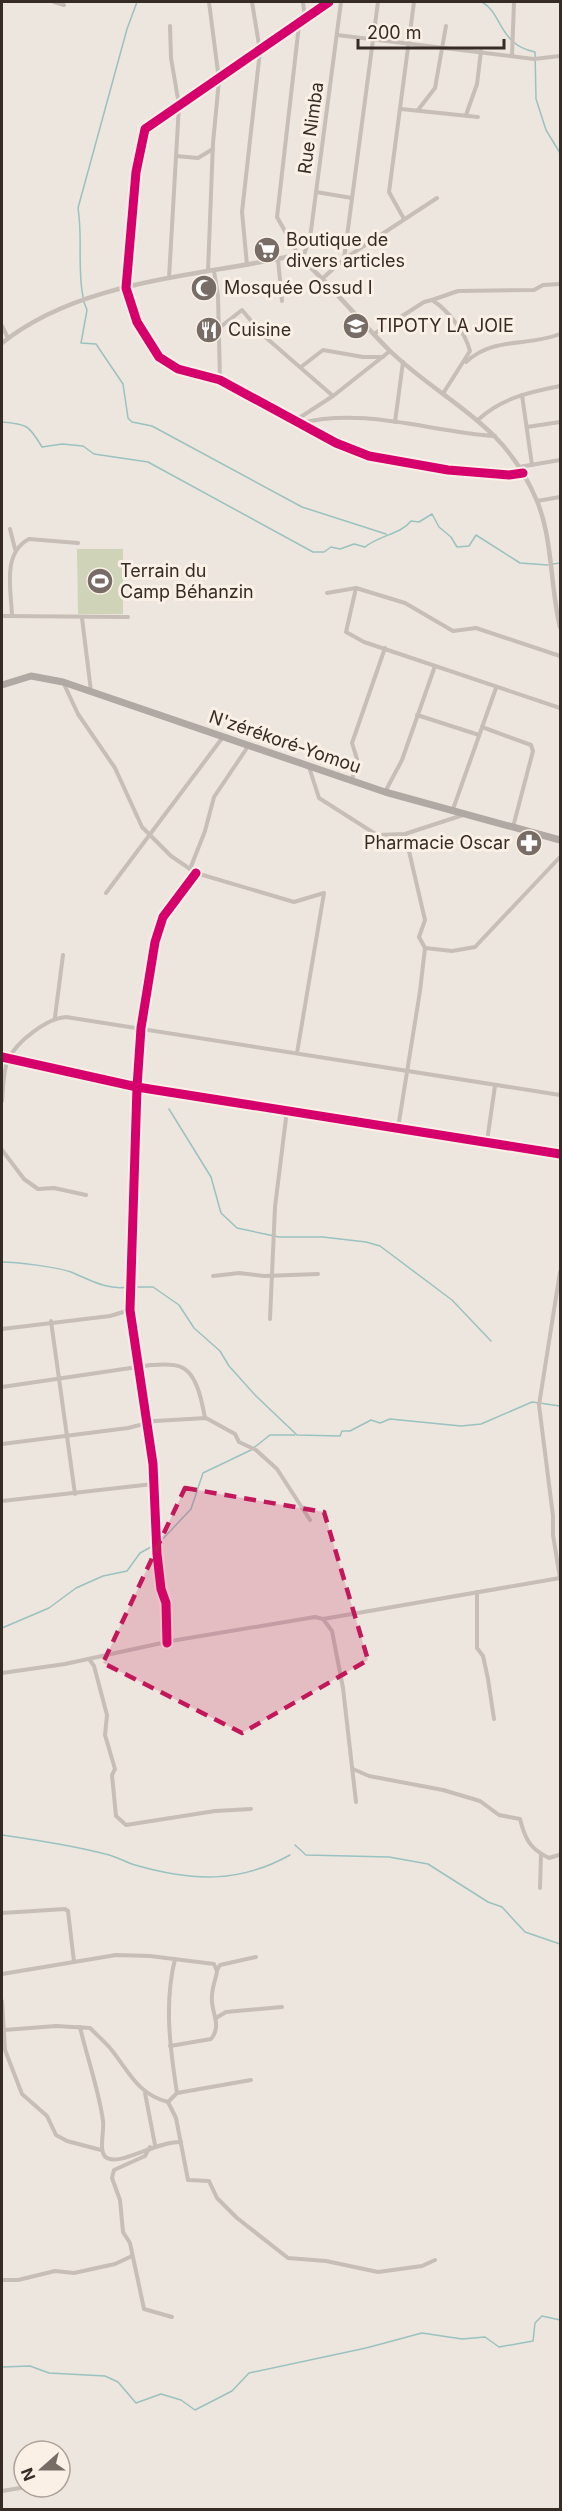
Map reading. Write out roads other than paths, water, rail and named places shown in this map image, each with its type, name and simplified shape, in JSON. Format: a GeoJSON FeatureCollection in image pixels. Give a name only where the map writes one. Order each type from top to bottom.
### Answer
{"type":"FeatureCollection","features":[{"type":"Feature","properties":{"kind":"highway","name":"N'zérékoré-Yomou"},"geometry":{"type":"LineString","coordinates":[[2,685],[31,676],[63,682],[385,792],[561,840]]}},
{"type":"Feature","properties":{"kind":"street"},"geometry":{"type":"LineString","coordinates":[[54,2],[64,5]]}},
{"type":"Feature","properties":{"kind":"street"},"geometry":{"type":"LineString","coordinates":[[209,2],[219,80],[213,149],[211,271],[219,328],[220,380]]}},
{"type":"Feature","properties":{"kind":"street"},"geometry":{"type":"LineString","coordinates":[[247,266],[242,212],[260,51],[252,2]]}},
{"type":"Feature","properties":{"kind":"street"},"geometry":{"type":"LineString","coordinates":[[303,2],[305,19]]}},
{"type":"Feature","properties":{"kind":"street"},"geometry":{"type":"LineString","coordinates":[[329,2],[145,129],[141,141],[126,288],[137,322],[159,357],[178,369],[220,380],[336,443],[369,456],[448,470],[509,475],[523,473]]}},
{"type":"Feature","properties":{"kind":"street","name":"Rue Nimba"},"geometry":{"type":"LineString","coordinates":[[302,259],[310,238],[341,2]]}},
{"type":"Feature","properties":{"kind":"street"},"geometry":{"type":"LineString","coordinates":[[344,259],[378,2]]}},
{"type":"Feature","properties":{"kind":"street"},"geometry":{"type":"LineString","coordinates":[[404,219],[389,192],[414,2]]}},
{"type":"Feature","properties":{"kind":"street"},"geometry":{"type":"LineString","coordinates":[[512,55],[514,2]]}},
{"type":"Feature","properties":{"kind":"street"},"geometry":{"type":"LineString","coordinates":[[299,24],[277,217],[302,259],[390,351],[478,419],[496,436],[519,467],[537,501],[561,627]]}},
{"type":"Feature","properties":{"kind":"street"},"geometry":{"type":"LineString","coordinates":[[169,278],[179,105],[171,58],[170,26]]}},
{"type":"Feature","properties":{"kind":"street"},"geometry":{"type":"LineString","coordinates":[[418,110],[435,88],[446,26]]}},
{"type":"Feature","properties":{"kind":"street"},"geometry":{"type":"LineString","coordinates":[[337,35],[536,58],[561,56]]}},
{"type":"Feature","properties":{"kind":"street"},"geometry":{"type":"LineString","coordinates":[[466,115],[477,84],[481,51]]}},
{"type":"Feature","properties":{"kind":"street"},"geometry":{"type":"LineString","coordinates":[[401,109],[478,117]]}},
{"type":"Feature","properties":{"kind":"street"},"geometry":{"type":"LineString","coordinates":[[176,156],[198,158],[213,149]]}},
{"type":"Feature","properties":{"kind":"street"},"geometry":{"type":"LineString","coordinates":[[316,192],[352,198]]}},
{"type":"Feature","properties":{"kind":"street"},"geometry":{"type":"LineString","coordinates":[[322,279],[344,259],[437,198]]}},
{"type":"Feature","properties":{"kind":"street"},"geometry":{"type":"LineString","coordinates":[[2,343],[52,313],[126,288],[278,259],[302,259]]}},
{"type":"Feature","properties":{"kind":"street"},"geometry":{"type":"LineString","coordinates":[[278,259],[282,301]]}},
{"type":"Feature","properties":{"kind":"street"},"geometry":{"type":"LineString","coordinates":[[374,334],[432,300],[458,291],[534,290],[543,285],[561,284]]}},
{"type":"Feature","properties":{"kind":"street"},"geometry":{"type":"LineString","coordinates":[[432,300],[442,306],[468,343],[470,351],[464,364]]}},
{"type":"Feature","properties":{"kind":"street"},"geometry":{"type":"LineString","coordinates":[[219,328],[242,310],[263,335],[333,396]]}},
{"type":"Feature","properties":{"kind":"street"},"geometry":{"type":"LineString","coordinates":[[2,326],[8,338]]}},
{"type":"Feature","properties":{"kind":"street"},"geometry":{"type":"LineString","coordinates":[[444,392],[452,377],[482,350],[528,340],[549,339],[561,334]]}},
{"type":"Feature","properties":{"kind":"street"},"geometry":{"type":"LineString","coordinates":[[301,367],[323,350],[363,357],[383,357]]}},
{"type":"Feature","properties":{"kind":"street"},"geometry":{"type":"LineString","coordinates":[[296,420],[333,396],[390,351]]}},
{"type":"Feature","properties":{"kind":"street"},"geometry":{"type":"LineString","coordinates":[[395,422],[404,362]]}},
{"type":"Feature","properties":{"kind":"street"},"geometry":{"type":"LineString","coordinates":[[478,419],[492,407],[522,394],[561,386]]}},
{"type":"Feature","properties":{"kind":"street"},"geometry":{"type":"LineString","coordinates":[[522,394],[532,465]]}},
{"type":"Feature","properties":{"kind":"street"},"geometry":{"type":"LineString","coordinates":[[301,423],[321,418],[355,418],[395,422],[468,435],[496,436]]}},
{"type":"Feature","properties":{"kind":"street"},"geometry":{"type":"LineString","coordinates":[[526,427],[561,422]]}},
{"type":"Feature","properties":{"kind":"street"},"geometry":{"type":"LineString","coordinates":[[519,467],[561,460]]}},
{"type":"Feature","properties":{"kind":"street"},"geometry":{"type":"LineString","coordinates":[[537,501],[561,497]]}},
{"type":"Feature","properties":{"kind":"street"},"geometry":{"type":"LineString","coordinates":[[10,529],[15,550],[10,572],[12,615]]}},
{"type":"Feature","properties":{"kind":"street"},"geometry":{"type":"LineString","coordinates":[[15,550],[29,539],[78,543]]}},
{"type":"Feature","properties":{"kind":"street"},"geometry":{"type":"LineString","coordinates":[[356,588],[346,632],[364,642],[561,708]]}},
{"type":"Feature","properties":{"kind":"street"},"geometry":{"type":"LineString","coordinates":[[327,593],[356,588],[405,603],[453,631],[476,628],[561,656]]}},
{"type":"Feature","properties":{"kind":"street"},"geometry":{"type":"LineString","coordinates":[[2,616],[128,617]]}},
{"type":"Feature","properties":{"kind":"street"},"geometry":{"type":"LineString","coordinates":[[82,618],[91,691]]}},
{"type":"Feature","properties":{"kind":"street"},"geometry":{"type":"LineString","coordinates":[[351,780],[357,759],[352,743],[385,648]]}},
{"type":"Feature","properties":{"kind":"street"},"geometry":{"type":"LineString","coordinates":[[385,792],[402,760],[435,666]]}},
{"type":"Feature","properties":{"kind":"street"},"geometry":{"type":"LineString","coordinates":[[63,682],[78,714],[115,768],[142,826],[171,856],[196,873],[294,902],[324,893],[297,1053]]}},
{"type":"Feature","properties":{"kind":"street"},"geometry":{"type":"LineString","coordinates":[[452,812],[496,688]]}},
{"type":"Feature","properties":{"kind":"street"},"geometry":{"type":"LineString","coordinates":[[417,715],[480,735]]}},
{"type":"Feature","properties":{"kind":"street"},"geometry":{"type":"LineString","coordinates":[[482,727],[531,745],[533,751],[513,828]]}},
{"type":"Feature","properties":{"kind":"street"},"geometry":{"type":"LineString","coordinates":[[106,893],[223,737]]}},
{"type":"Feature","properties":{"kind":"street"},"geometry":{"type":"LineString","coordinates":[[190,869],[205,831],[214,797],[249,745]]}},
{"type":"Feature","properties":{"kind":"street"},"geometry":{"type":"LineString","coordinates":[[309,767],[319,798],[377,836],[405,834],[463,815]]}},
{"type":"Feature","properties":{"kind":"street"},"geometry":{"type":"LineString","coordinates":[[398,1128],[417,1017],[425,948],[419,937],[424,920],[405,834]]}},
{"type":"Feature","properties":{"kind":"street"},"geometry":{"type":"LineString","coordinates":[[425,948],[452,951],[475,947],[561,856]]}},
{"type":"Feature","properties":{"kind":"street"},"geometry":{"type":"LineString","coordinates":[[167,1642],[169,1626],[166,1603],[160,1589],[153,1464],[136,1368],[130,1310],[137,1088],[141,1028],[155,942],[163,917],[196,873]]}},
{"type":"Feature","properties":{"kind":"street"},"geometry":{"type":"LineString","coordinates":[[55,1017],[63,955]]}},
{"type":"Feature","properties":{"kind":"street"},"geometry":{"type":"LineString","coordinates":[[2,1101],[8,1059],[27,1036],[55,1017],[141,1028],[561,1095]]}},
{"type":"Feature","properties":{"kind":"street"},"geometry":{"type":"LineString","coordinates":[[2,1057],[137,1088],[561,1154]]}},
{"type":"Feature","properties":{"kind":"street"},"geometry":{"type":"LineString","coordinates":[[487,1141],[495,1086]]}},
{"type":"Feature","properties":{"kind":"street"},"geometry":{"type":"LineString","coordinates":[[270,1319],[275,1208],[287,1110]]}},
{"type":"Feature","properties":{"kind":"street"},"geometry":{"type":"LineString","coordinates":[[2,1150],[24,1179],[38,1190],[54,1188],[86,1194]]}},
{"type":"Feature","properties":{"kind":"street"},"geometry":{"type":"LineString","coordinates":[[2,1673],[89,1659],[167,1642],[315,1617],[324,1619],[560,1578],[539,1405],[561,1272]]}},
{"type":"Feature","properties":{"kind":"street"},"geometry":{"type":"LineString","coordinates":[[213,1276],[239,1273],[272,1276],[318,1274]]}},
{"type":"Feature","properties":{"kind":"street"},"geometry":{"type":"LineString","coordinates":[[2,1329],[51,1321],[110,1316],[130,1310]]}},
{"type":"Feature","properties":{"kind":"street"},"geometry":{"type":"LineString","coordinates":[[51,1321],[75,1494]]}},
{"type":"Feature","properties":{"kind":"street"},"geometry":{"type":"LineString","coordinates":[[2,1387],[151,1365],[181,1367],[191,1375],[205,1418]]}},
{"type":"Feature","properties":{"kind":"street"},"geometry":{"type":"LineString","coordinates":[[2,1444],[147,1423],[205,1418],[213,1420],[235,1434],[239,1442],[256,1450],[277,1469],[310,1520]]}},
{"type":"Feature","properties":{"kind":"street"},"geometry":{"type":"LineString","coordinates":[[2,1502],[13,1498],[75,1494],[153,1484]]}},
{"type":"Feature","properties":{"kind":"street"},"geometry":{"type":"LineString","coordinates":[[477,1592],[477,1648],[483,1656],[494,1719]]}},
{"type":"Feature","properties":{"kind":"street"},"geometry":{"type":"LineString","coordinates":[[324,1619],[332,1631],[343,1688],[356,1802]]}},
{"type":"Feature","properties":{"kind":"street"},"geometry":{"type":"LineString","coordinates":[[89,1659],[94,1666],[107,1715],[105,1736],[115,1769],[112,1775],[116,1816],[126,1825],[215,1811],[251,1809]]}},
{"type":"Feature","properties":{"kind":"street"},"geometry":{"type":"LineString","coordinates":[[353,1769],[369,1776],[452,1792],[480,1801],[499,1815],[520,1819],[526,1841],[542,1854],[549,1858],[559,1855]]}},
{"type":"Feature","properties":{"kind":"street"},"geometry":{"type":"LineString","coordinates":[[540,1888],[542,1854]]}},
{"type":"Feature","properties":{"kind":"street"},"geometry":{"type":"LineString","coordinates":[[2,1913],[65,1909],[68,1911],[74,1962]]}},
{"type":"Feature","properties":{"kind":"street"},"geometry":{"type":"LineString","coordinates":[[2,1974],[116,1955],[220,1965],[256,1957]]}},
{"type":"Feature","properties":{"kind":"street"},"geometry":{"type":"LineString","coordinates":[[175,1959],[168,1995],[170,2046],[177,2093]]}},
{"type":"Feature","properties":{"kind":"street"},"geometry":{"type":"LineString","coordinates":[[214,1964],[217,1971]]}},
{"type":"Feature","properties":{"kind":"street"},"geometry":{"type":"LineString","coordinates":[[170,2046],[211,2039],[216,2033],[212,1995],[220,1965]]}},
{"type":"Feature","properties":{"kind":"street"},"geometry":{"type":"LineString","coordinates":[[2,2001],[5,2050],[22,2094],[47,2116],[56,2135],[67,2141],[101,2150],[110,2160],[152,2146],[181,2142]]}},
{"type":"Feature","properties":{"kind":"street"},"geometry":{"type":"LineString","coordinates":[[216,2018],[226,2012],[282,2007]]}},
{"type":"Feature","properties":{"kind":"street"},"geometry":{"type":"LineString","coordinates":[[4,2030],[56,2026],[90,2028],[110,2048],[133,2083],[145,2092],[168,2102],[176,2118],[188,2180],[209,2181],[217,2198],[237,2218],[288,2258],[326,2261],[378,2272],[422,2266],[435,2260]]}},
{"type":"Feature","properties":{"kind":"street"},"geometry":{"type":"LineString","coordinates":[[80,2027],[104,2123],[101,2150]]}},
{"type":"Feature","properties":{"kind":"street"},"geometry":{"type":"LineString","coordinates":[[168,2102],[177,2093],[251,2080]]}},
{"type":"Feature","properties":{"kind":"street"},"geometry":{"type":"LineString","coordinates":[[145,2092],[152,2146],[145,2156],[112,2173],[120,2200],[123,2232],[130,2243],[144,2309],[172,2318]]}},
{"type":"Feature","properties":{"kind":"street"},"geometry":{"type":"LineString","coordinates":[[2,2280],[18,2280],[55,2271],[74,2273],[115,2264],[132,2256]]}},
{"type":"Feature","properties":{"kind":"waterway"},"geometry":{"type":"LineString","coordinates":[[83,297],[78,208],[127,29],[137,2]]}},
{"type":"Feature","properties":{"kind":"waterway"},"geometry":{"type":"LineString","coordinates":[[482,2],[489,7],[514,42],[535,52],[536,99],[546,130],[560,153]]}},
{"type":"Feature","properties":{"kind":"waterway"},"geometry":{"type":"LineString","coordinates":[[84,302],[87,310],[81,343],[96,344],[123,384],[128,418],[132,422],[152,426],[302,507],[386,534]]}},
{"type":"Feature","properties":{"kind":"waterway"},"geometry":{"type":"LineString","coordinates":[[2,422],[26,427],[34,434],[42,447],[62,444],[83,446],[94,454],[148,462],[313,552],[324,552],[331,547],[340,549],[354,544],[365,547],[402,529],[411,521],[419,522],[432,514],[439,527],[451,537],[457,547],[469,546],[476,535],[520,563],[548,565]]}},
{"type":"Feature","properties":{"kind":"waterway"},"geometry":{"type":"LineString","coordinates":[[553,564],[560,563]]}},
{"type":"Feature","properties":{"kind":"waterway"},"geometry":{"type":"LineString","coordinates":[[169,1109],[211,1177],[221,1213],[237,1228],[279,1237],[323,1237],[380,1246],[452,1300],[491,1341]]}},
{"type":"Feature","properties":{"kind":"waterway"},"geometry":{"type":"LineString","coordinates":[[2,1262],[56,1268],[106,1286],[128,1287]]}},
{"type":"Feature","properties":{"kind":"waterway"},"geometry":{"type":"LineString","coordinates":[[133,1287],[153,1287],[179,1305],[194,1328],[220,1351],[229,1366],[256,1396],[297,1435],[340,1436],[342,1431],[350,1431],[371,1420],[380,1423],[390,1419],[461,1426],[481,1424],[532,1402],[560,1406]]}},
{"type":"Feature","properties":{"kind":"waterway"},"geometry":{"type":"LineString","coordinates":[[2,1628],[49,1608],[76,1588],[103,1576],[127,1571],[140,1553],[160,1542],[191,1509],[203,1473],[251,1450],[270,1435],[295,1435]]}},
{"type":"Feature","properties":{"kind":"waterway"},"geometry":{"type":"LineString","coordinates":[[2,1835],[79,1848],[109,1855],[135,1865],[195,1877],[214,1877],[252,1871],[290,1855]]}},
{"type":"Feature","properties":{"kind":"waterway"},"geometry":{"type":"LineString","coordinates":[[295,1845],[306,1855],[389,1857],[428,1864],[488,1902],[502,1907],[525,1932],[560,1944]]}},
{"type":"Feature","properties":{"kind":"waterway"},"geometry":{"type":"LineString","coordinates":[[2,2367],[30,2366],[49,2373],[105,2376],[118,2382],[136,2403],[161,2394],[181,2400],[195,2410],[232,2391],[249,2373],[366,2348],[422,2333],[462,2339],[485,2337],[499,2347],[533,2341],[535,2323],[542,2316],[560,2320]]}},
{"type":"Feature","properties":{"kind":"place","name":"Boutique de divers articles"},"geometry":{"type":"Point","coordinates":[267,250]}},
{"type":"Feature","properties":{"kind":"place","name":"Mosquée Ossud I"},"geometry":{"type":"Point","coordinates":[204,288]}},
{"type":"Feature","properties":{"kind":"place","name":"TIPOTY LA JOIE"},"geometry":{"type":"Point","coordinates":[356,326]}},
{"type":"Feature","properties":{"kind":"place","name":"Cuisine"},"geometry":{"type":"Point","coordinates":[209,330]}},
{"type":"Feature","properties":{"kind":"place","name":"Terrain du Camp Béhanzin"},"geometry":{"type":"Point","coordinates":[100,581]}},
{"type":"Feature","properties":{"kind":"place","name":"Pharmacie Oscar"},"geometry":{"type":"Point","coordinates":[529,843]}}]}
